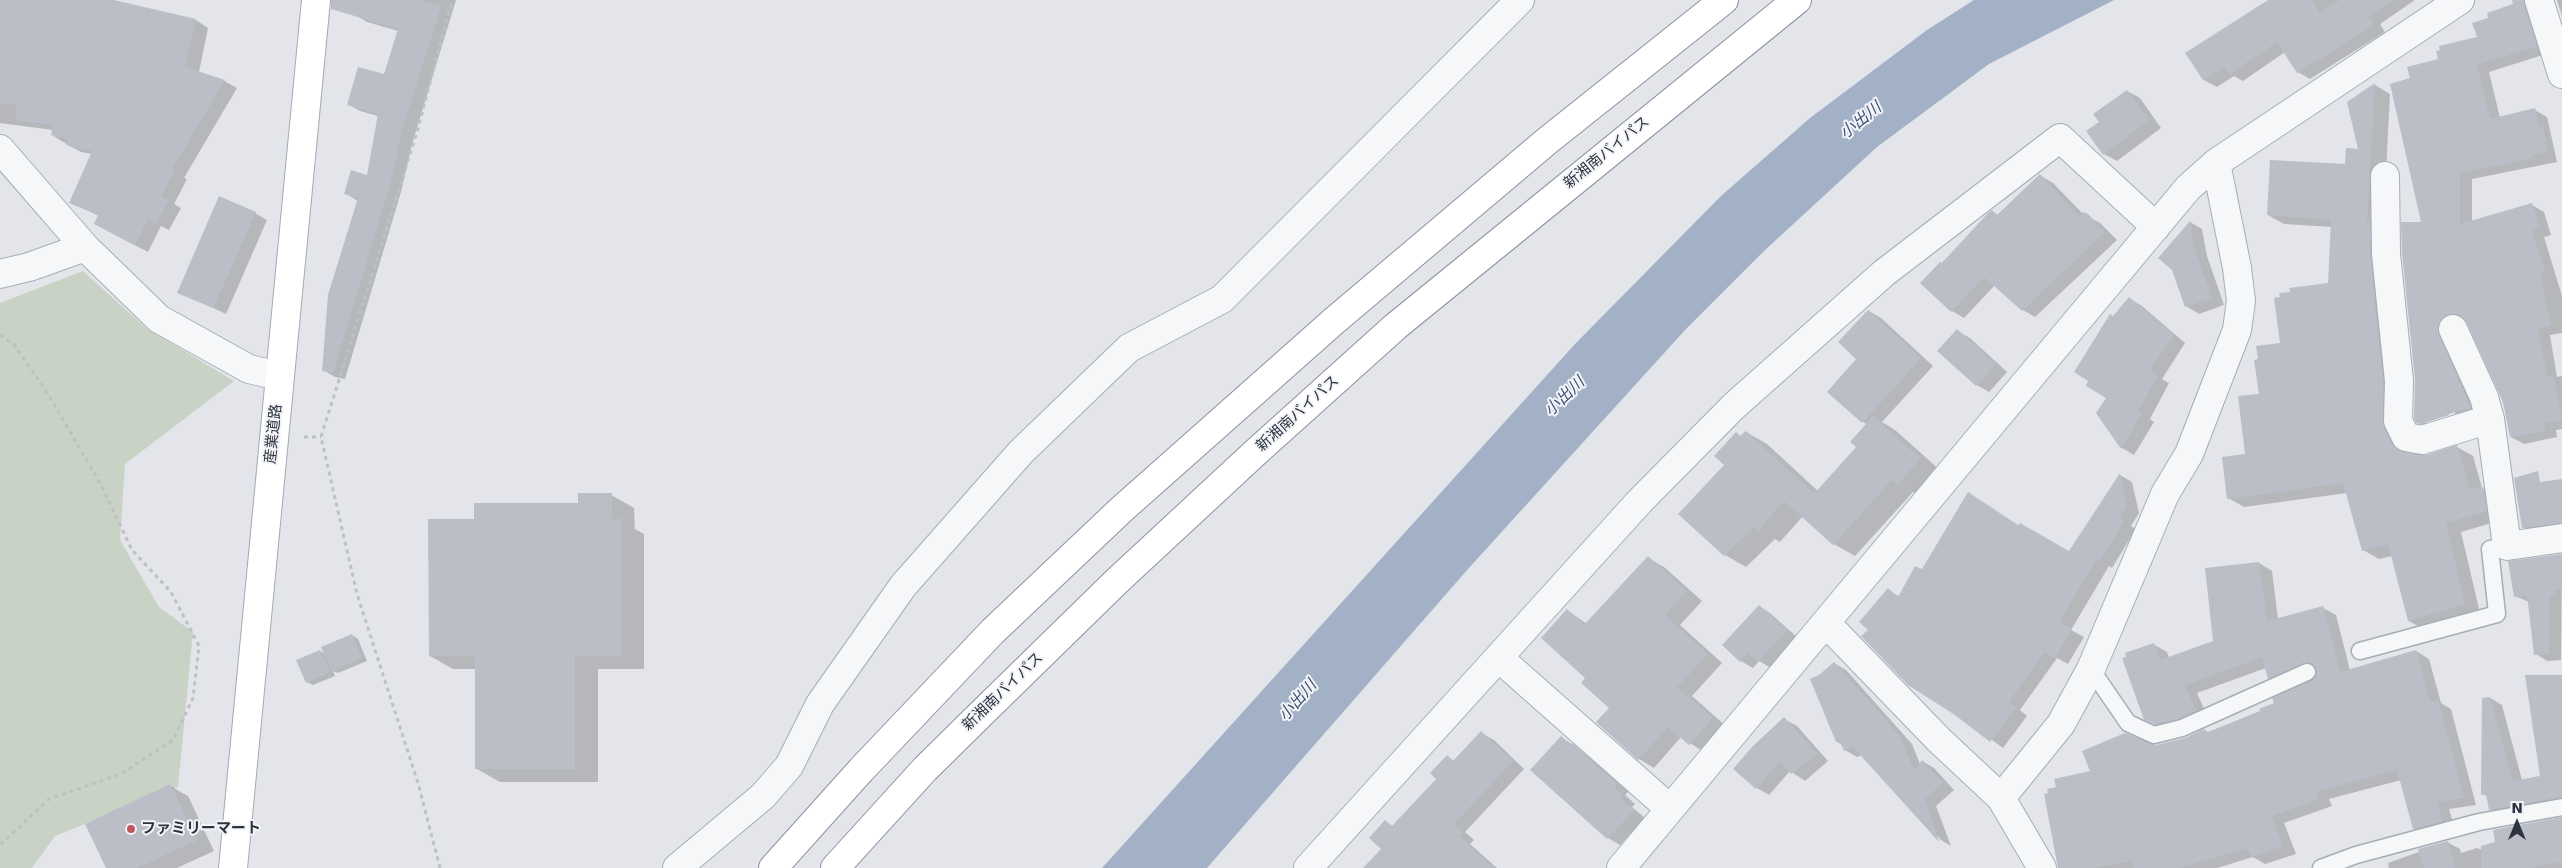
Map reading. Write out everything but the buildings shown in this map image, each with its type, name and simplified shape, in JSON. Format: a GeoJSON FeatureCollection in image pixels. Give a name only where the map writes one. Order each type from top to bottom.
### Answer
{"type":"FeatureCollection","features":[{"type":"Feature","properties":{"kind":"main road","name":"産業道路"},"geometry":{"type":"LineString","coordinates":[[233,868],[316,0]]}},
{"type":"Feature","properties":{"kind":"main road"},"geometry":{"type":"LineString","coordinates":[[773,868],[861,770],[993,631],[1122,510],[1334,321],[1546,141],[1724,0]]}},
{"type":"Feature","properties":{"kind":"main road","name":"新湘南バイパス"},"geometry":{"type":"LineString","coordinates":[[835,868],[925,769],[988,706],[1118,580],[1264,445],[1396,326],[1797,0]]}},
{"type":"Feature","properties":{"kind":"street"},"geometry":{"type":"LineString","coordinates":[[677,868],[763,796],[790,766],[820,704],[903,586],[1021,452],[1129,348],[1222,299],[1520,0]]}},
{"type":"Feature","properties":{"kind":"street"},"geometry":{"type":"LineString","coordinates":[[1621,868],[2188,188],[2216,164],[2460,0]]}},
{"type":"Feature","properties":{"kind":"street"},"geometry":{"type":"LineString","coordinates":[[2539,0],[2562,74]]}},
{"type":"Feature","properties":{"kind":"street"},"geometry":{"type":"LineString","coordinates":[[1308,868],[1640,501],[1734,406],[1884,273],[2060,138],[2156,227]]}},
{"type":"Feature","properties":{"kind":"street"},"geometry":{"type":"LineString","coordinates":[[0,149],[85,247],[159,318],[249,369],[279,376]]}},
{"type":"Feature","properties":{"kind":"street"},"geometry":{"type":"LineString","coordinates":[[2001,798],[2061,724],[2091,669],[2165,494],[2189,454],[2237,330],[2241,302],[2237,268],[2216,164]]}},
{"type":"Feature","properties":{"kind":"street"},"geometry":{"type":"LineString","coordinates":[[2385,176],[2386,254],[2399,381],[2398,421],[2406,437],[2422,440],[2490,419]]}},
{"type":"Feature","properties":{"kind":"street"},"geometry":{"type":"LineString","coordinates":[[0,274],[29,267],[85,247]]}},
{"type":"Feature","properties":{"kind":"street"},"geometry":{"type":"LineString","coordinates":[[2453,329],[2484,397],[2490,419],[2507,546],[2562,538]]}},
{"type":"Feature","properties":{"kind":"street"},"geometry":{"type":"LineString","coordinates":[[1826,622],[1939,740],[2001,798],[2042,868]]}},
{"type":"Feature","properties":{"kind":"street"},"geometry":{"type":"LineString","coordinates":[[1499,658],[1670,809]]}},
{"type":"Feature","properties":{"kind":"lane"},"geometry":{"type":"LineString","coordinates":[[2360,651],[2497,614],[2490,549],[2507,546]]}},
{"type":"Feature","properties":{"kind":"lane"},"geometry":{"type":"LineString","coordinates":[[2091,669],[2128,723],[2154,734],[2182,728],[2306,672]]}},
{"type":"Feature","properties":{"kind":"lane"},"geometry":{"type":"LineString","coordinates":[[2321,868],[2356,855],[2479,822],[2562,807]]}},
{"type":"Feature","properties":{"kind":"path"},"geometry":{"type":"LineString","coordinates":[[440,868],[418,783],[357,594],[321,437],[417,132],[452,0]]}},
{"type":"Feature","properties":{"kind":"path"},"geometry":{"type":"LineString","coordinates":[[0,335],[14,345],[43,386],[99,481],[132,550],[171,592],[200,646],[194,698],[173,740],[121,774],[48,799],[0,845]]}},
{"type":"Feature","properties":{"kind":"green space"},"geometry":{"type":"Polygon","coordinates":[[[83,271],[146,328],[234,381],[125,464],[120,540],[159,607],[193,632],[178,787],[55,836],[32,868],[0,868],[0,303],[83,271]]]}},
{"type":"Feature","properties":{"kind":"water","name":"小出川"},"geometry":{"type":"Polygon","coordinates":[[[1974,0],[2114,0],[1989,64],[1877,147],[1764,251],[1686,329],[1468,569],[1207,868],[1102,868],[1575,344],[1721,196],[1810,118],[1927,30],[1974,0]]]}},
{"type":"Feature","properties":{"kind":"place","name":"ファミリーマート"},"geometry":{"type":"Point","coordinates":[131,829]}}]}
